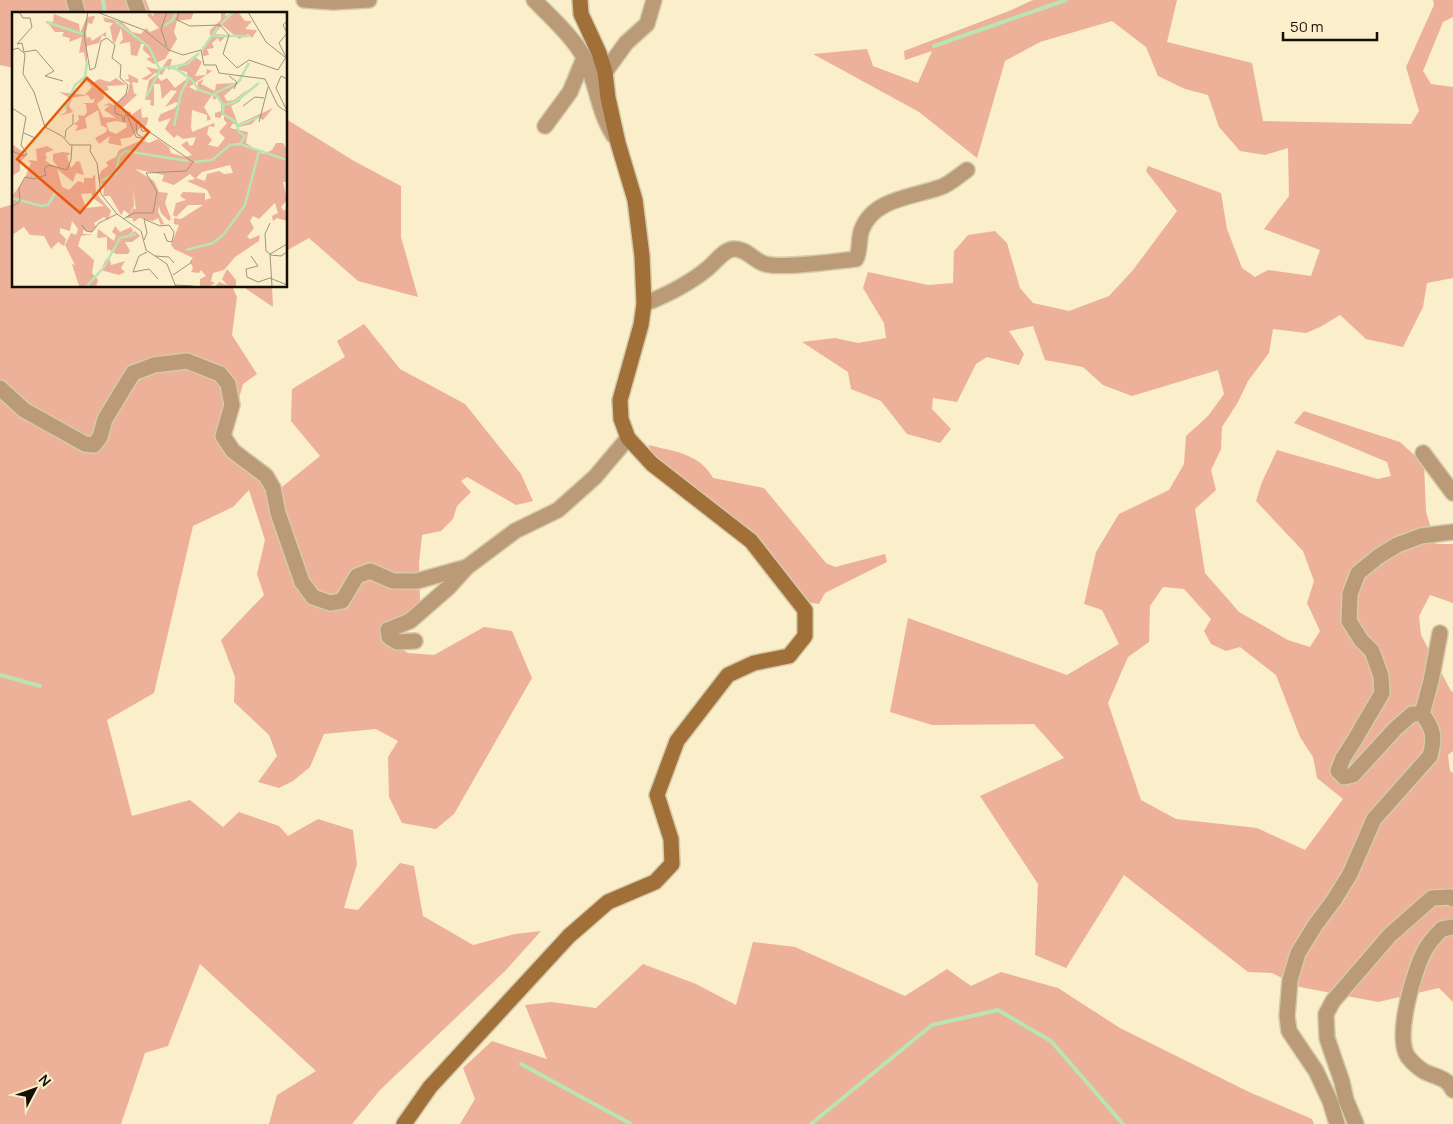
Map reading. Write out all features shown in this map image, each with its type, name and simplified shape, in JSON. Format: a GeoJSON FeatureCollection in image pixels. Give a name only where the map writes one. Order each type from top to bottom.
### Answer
{"type":"FeatureCollection","features":[{"type":"Feature","properties":{"kind":"main road"},"geometry":{"type":"LineString","coordinates":[[404,1124],[430,1087],[570,936],[608,902],[656,882],[672,864],[671,839],[657,795],[678,741],[728,675],[754,663],[789,656],[805,636],[805,610],[751,541],[652,464],[628,438],[621,419],[620,400],[641,325],[644,304],[642,256],[635,200],[618,142],[608,98],[605,72],[599,53],[581,14],[580,0]]}},
{"type":"Feature","properties":{"kind":"street"},"geometry":{"type":"LineString","coordinates":[[134,0],[138,12]]}},
{"type":"Feature","properties":{"kind":"street"},"geometry":{"type":"LineString","coordinates":[[304,0],[333,2],[369,0]]}},
{"type":"Feature","properties":{"kind":"street"},"geometry":{"type":"LineString","coordinates":[[534,0],[563,30]]}},
{"type":"Feature","properties":{"kind":"street"},"geometry":{"type":"LineString","coordinates":[[545,0],[563,30],[584,58],[593,79],[600,108],[618,142]]}},
{"type":"Feature","properties":{"kind":"street"},"geometry":{"type":"LineString","coordinates":[[605,72],[626,43],[646,24],[654,0]]}},
{"type":"Feature","properties":{"kind":"street"},"geometry":{"type":"LineString","coordinates":[[545,126],[570,92],[584,58]]}},
{"type":"Feature","properties":{"kind":"street"},"geometry":{"type":"LineString","coordinates":[[644,304],[658,299],[705,271],[725,252],[733,248],[741,250],[764,264],[786,265],[856,259],[860,251],[861,230],[871,216],[887,203],[943,186],[967,170]]}},
{"type":"Feature","properties":{"kind":"street"},"geometry":{"type":"LineString","coordinates":[[0,388],[24,410],[85,444],[94,444],[100,437],[105,419],[133,372],[154,365],[187,361],[220,374],[228,384],[232,405],[223,436],[234,451],[266,476],[273,488],[278,513],[302,582],[313,597],[330,603],[342,601],[357,576],[370,571],[393,581],[417,581],[467,567]]}},
{"type":"Feature","properties":{"kind":"street"},"geometry":{"type":"LineString","coordinates":[[415,641],[397,642],[389,637],[388,630],[410,621],[450,587],[467,567],[515,531],[558,510],[595,477],[628,438]]}},
{"type":"Feature","properties":{"kind":"street"},"geometry":{"type":"LineString","coordinates":[[1423,454],[1453,493]]}},
{"type":"Feature","properties":{"kind":"street"},"geometry":{"type":"LineString","coordinates":[[1422,714],[1412,714],[1395,729],[1354,775],[1344,777],[1338,771],[1343,758],[1382,693],[1381,676],[1372,651],[1349,621],[1350,594],[1358,573],[1379,556],[1397,545],[1421,536],[1453,532]]}},
{"type":"Feature","properties":{"kind":"street"},"geometry":{"type":"LineString","coordinates":[[1422,714],[1431,681],[1440,633]]}},
{"type":"Feature","properties":{"kind":"street"},"geometry":{"type":"LineString","coordinates":[[1337,1124],[1330,1100],[1316,1071],[1289,1031],[1287,1016],[1290,980],[1298,953],[1350,874],[1374,819],[1430,756],[1433,745],[1432,726],[1422,714]]}},
{"type":"Feature","properties":{"kind":"street"},"geometry":{"type":"LineString","coordinates":[[1356,1124],[1346,1100],[1327,1038],[1326,1014],[1333,1001],[1390,936],[1425,904],[1432,898],[1450,897],[1453,899]]}},
{"type":"Feature","properties":{"kind":"street"},"geometry":{"type":"LineString","coordinates":[[1453,927],[1442,929],[1426,947],[1416,968],[1406,1006],[1403,1032],[1407,1055],[1424,1072],[1442,1078],[1452,1086],[1453,1090]]}},
{"type":"Feature","properties":{"kind":"shaded area"},"geometry":{"type":"Polygon","coordinates":[[[0,0],[146,0],[150,12],[12,12],[12,68],[0,65],[0,0]]]}},
{"type":"Feature","properties":{"kind":"shaded area"},"geometry":{"type":"Polygon","coordinates":[[[1033,0],[1177,0],[1167,42],[1252,63],[1263,121],[1411,124],[1419,111],[1406,67],[1434,5],[1433,0],[1453,0],[1453,17],[1443,22],[1423,71],[1431,84],[1453,87],[1453,278],[1427,283],[1423,307],[1403,347],[1366,339],[1340,315],[1306,333],[1273,329],[1269,353],[1248,381],[1238,402],[1222,427],[1221,449],[1211,470],[1216,490],[1195,509],[1205,573],[1239,612],[1288,640],[1310,647],[1320,631],[1307,603],[1314,581],[1303,551],[1256,501],[1262,482],[1277,450],[1378,479],[1391,476],[1387,462],[1294,423],[1304,411],[1400,442],[1424,464],[1426,512],[1436,544],[1453,544],[1453,603],[1430,595],[1419,616],[1421,635],[1453,692],[1453,751],[1448,755],[1450,771],[1453,773],[1453,1002],[1439,988],[1378,1002],[1300,987],[1272,973],[1248,972],[1124,875],[1066,968],[1035,955],[1038,884],[980,796],[1064,758],[1034,724],[932,725],[890,712],[908,618],[1067,675],[1119,644],[1102,610],[1084,604],[1096,552],[1119,514],[1169,490],[1184,464],[1186,436],[1208,416],[1224,394],[1218,370],[1132,396],[1103,385],[1083,367],[1045,360],[1033,326],[1009,331],[1024,354],[1019,365],[987,357],[976,364],[957,402],[933,398],[932,409],[951,429],[940,443],[907,434],[881,401],[851,389],[848,372],[802,342],[835,338],[858,343],[886,338],[884,323],[863,288],[868,272],[928,285],[953,283],[954,251],[968,235],[995,231],[1007,243],[1020,288],[1033,303],[1069,311],[1109,296],[1133,270],[1177,211],[1146,171],[1148,166],[1221,193],[1227,229],[1242,268],[1255,277],[1268,270],[1311,276],[1320,250],[1264,229],[1289,196],[1288,148],[1265,155],[1240,151],[1219,127],[1208,95],[1185,89],[1158,76],[1146,47],[1112,21],[1040,42],[1005,61],[977,158],[919,112],[813,54],[867,49],[873,66],[918,83],[932,51],[905,60],[904,51],[1033,0]],[[1163,587],[1150,606],[1149,642],[1128,657],[1108,703],[1141,800],[1176,819],[1257,828],[1305,850],[1343,799],[1317,778],[1313,757],[1300,737],[1276,675],[1240,647],[1226,651],[1211,644],[1204,631],[1211,619],[1184,589],[1163,587]]]}},
{"type":"Feature","properties":{"kind":"shaded area"},"geometry":{"type":"Polygon","coordinates":[[[288,120],[354,161],[401,186],[401,237],[418,297],[358,281],[309,238],[288,250],[288,120]]]}},
{"type":"Feature","properties":{"kind":"shaded area"},"geometry":{"type":"Polygon","coordinates":[[[12,205],[12,288],[233,288],[237,297],[232,335],[257,374],[243,384],[224,450],[260,477],[282,487],[320,456],[291,421],[292,389],[345,357],[337,341],[364,324],[400,369],[465,404],[521,474],[533,501],[516,505],[467,477],[461,481],[471,492],[457,506],[453,519],[441,531],[422,535],[419,563],[420,603],[384,638],[408,653],[434,655],[484,627],[512,631],[532,678],[454,814],[436,829],[402,823],[389,797],[388,757],[398,741],[376,729],[324,734],[310,767],[293,781],[279,788],[258,782],[277,756],[269,735],[234,702],[235,677],[221,640],[264,595],[257,574],[265,540],[249,490],[233,507],[193,526],[154,693],[107,720],[132,816],[190,800],[223,827],[239,812],[279,826],[288,836],[318,819],[353,830],[357,864],[344,908],[358,910],[400,863],[414,866],[423,916],[473,945],[515,934],[541,931],[505,971],[380,1090],[352,1124],[269,1124],[277,1095],[316,1071],[200,964],[168,1046],[145,1053],[121,1124],[0,1124],[0,208],[12,205]]]}},
{"type":"Feature","properties":{"kind":"shaded area"},"geometry":{"type":"Polygon","coordinates":[[[245,288],[272,288],[273,307],[245,288]]]}},
{"type":"Feature","properties":{"kind":"shaded area"},"geometry":{"type":"Polygon","coordinates":[[[648,445],[676,451],[693,458],[701,463],[713,478],[764,488],[826,563],[835,567],[885,554],[887,562],[825,593],[819,604],[807,602],[657,460],[648,445]]]}},
{"type":"Feature","properties":{"kind":"shaded area"},"geometry":{"type":"Polygon","coordinates":[[[753,942],[795,947],[905,996],[947,969],[971,986],[1001,972],[1058,988],[1120,1028],[1249,1092],[1312,1119],[1314,1124],[460,1124],[475,1099],[463,1068],[492,1041],[547,1059],[525,1005],[551,1002],[596,1008],[643,964],[696,984],[736,1005],[753,942]]]}},
{"type":"Feature","properties":{"kind":"waterway"},"geometry":{"type":"LineString","coordinates":[[103,0],[105,12]]}},
{"type":"Feature","properties":{"kind":"waterway"},"geometry":{"type":"LineString","coordinates":[[934,46],[1066,0]]}},
{"type":"Feature","properties":{"kind":"waterway"},"geometry":{"type":"LineString","coordinates":[[0,675],[40,686]]}},
{"type":"Feature","properties":{"kind":"waterway"},"geometry":{"type":"LineString","coordinates":[[811,1124],[932,1025],[998,1010],[1051,1041],[1123,1124]]}},
{"type":"Feature","properties":{"kind":"waterway"},"geometry":{"type":"LineString","coordinates":[[521,1064],[631,1124]]}}]}
